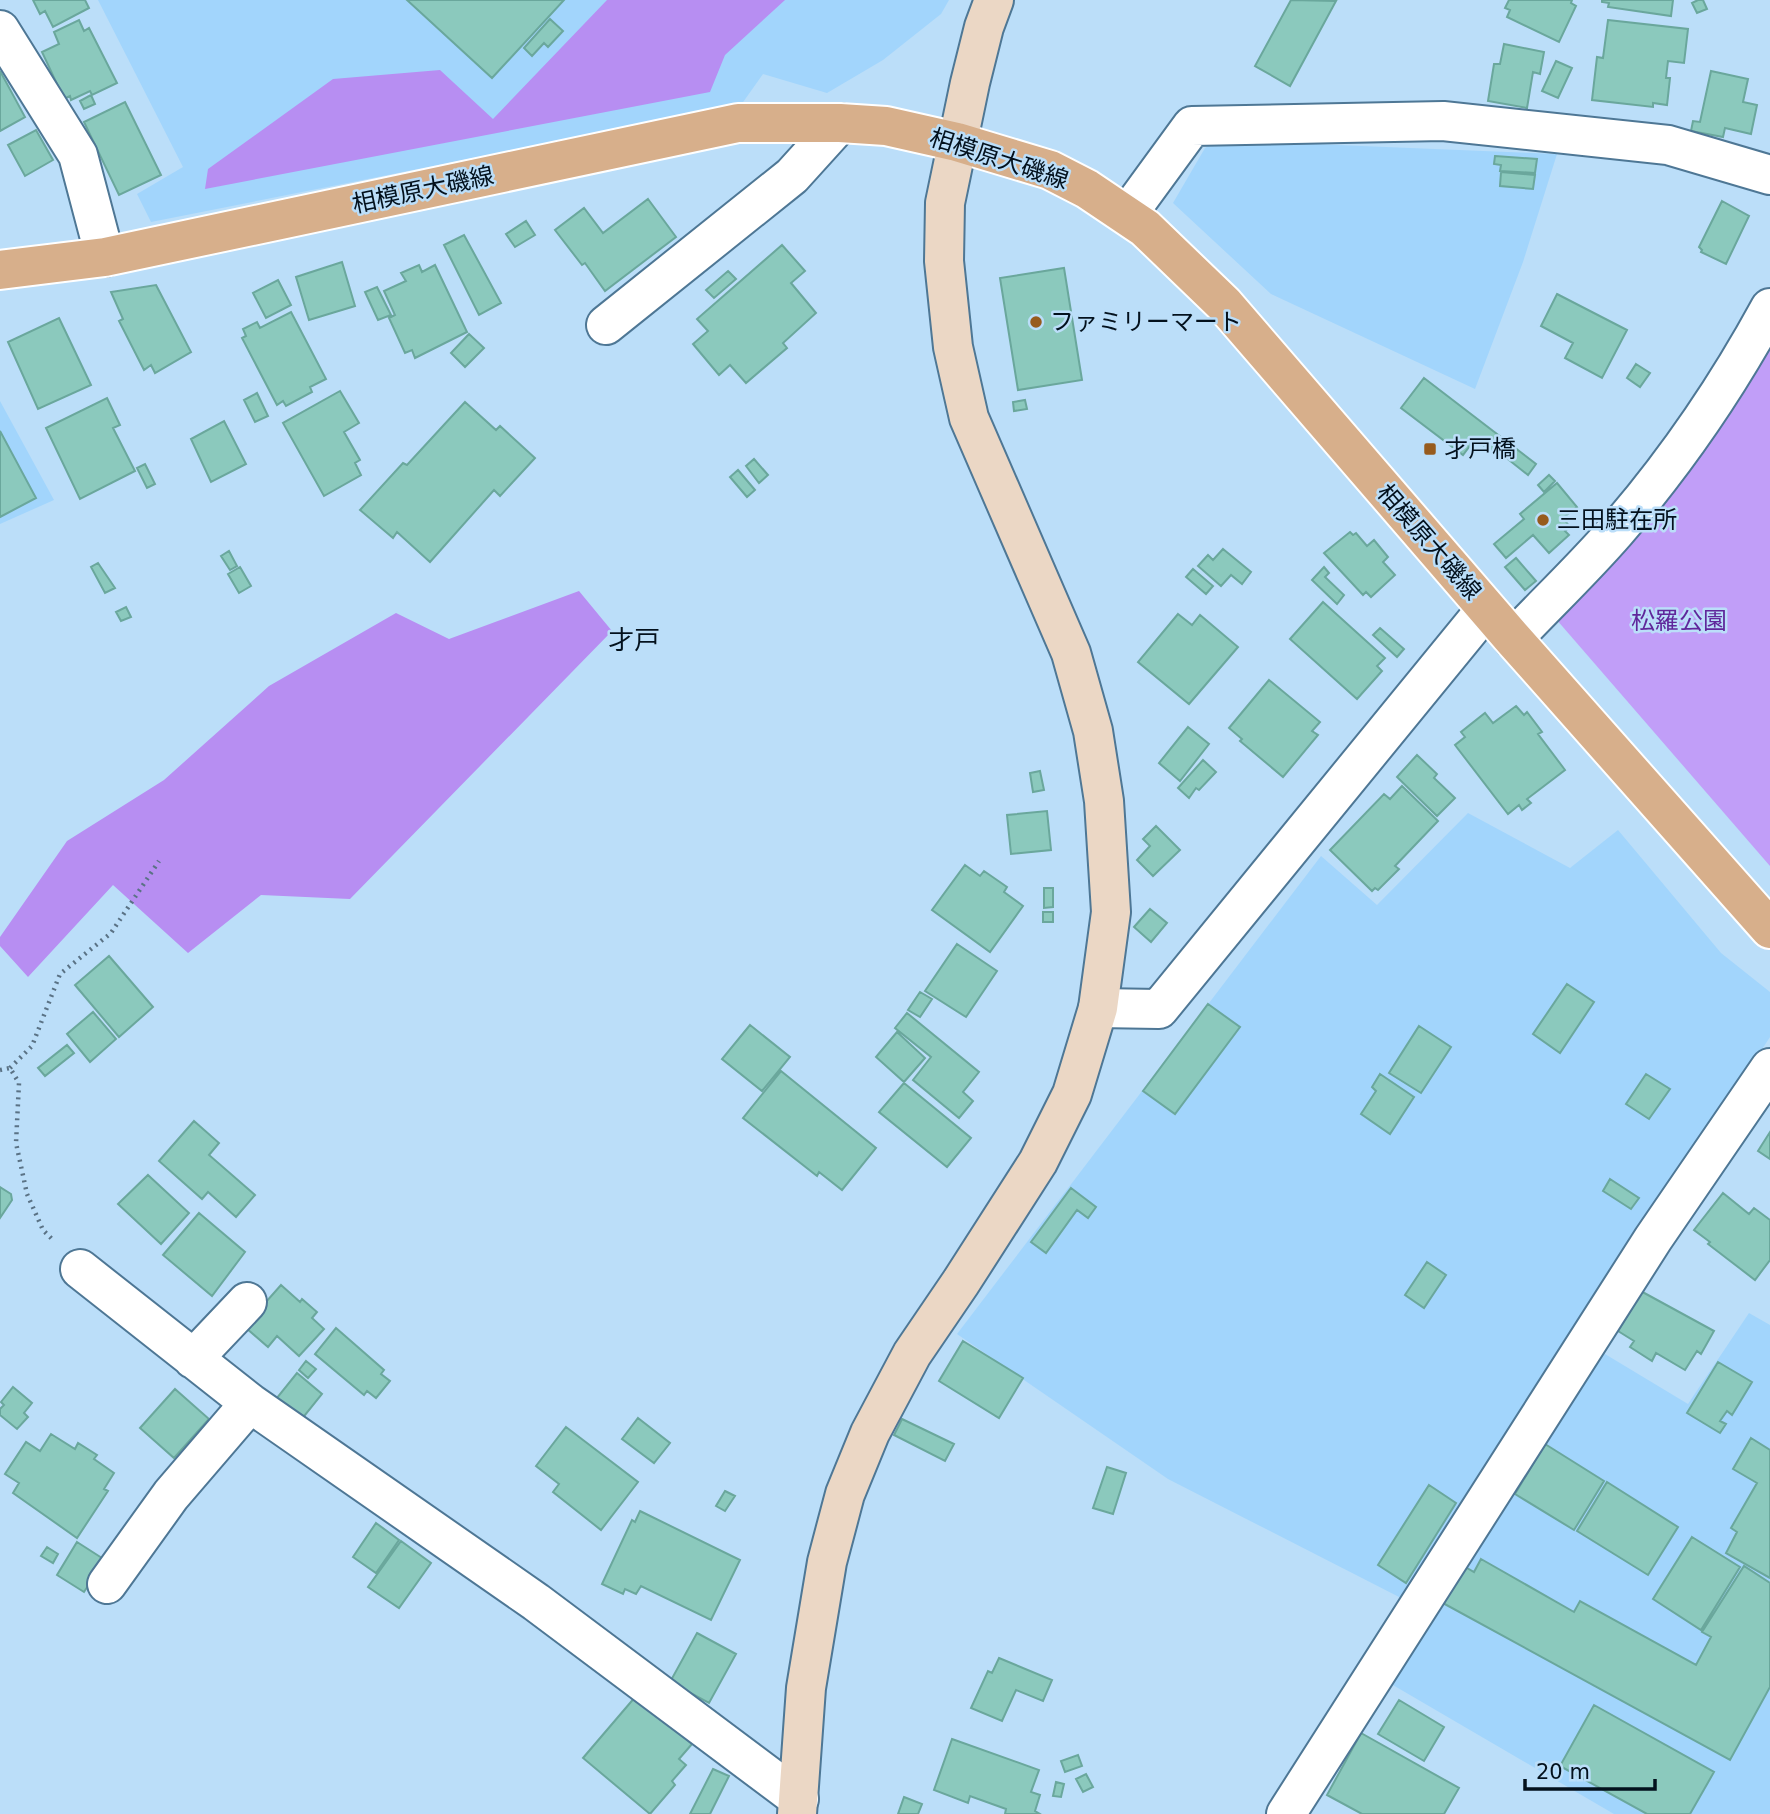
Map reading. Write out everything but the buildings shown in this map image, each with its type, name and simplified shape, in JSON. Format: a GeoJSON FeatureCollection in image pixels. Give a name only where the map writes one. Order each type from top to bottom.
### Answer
{"type":"FeatureCollection","features":[{"type":"Feature","properties":{"kind":"main road","name":"相模原大磯線"},"geometry":{"type":"LineString","coordinates":[[0,270],[105,257],[738,123],[886,126],[957,142],[1049,170],[1087,188],[1145,228],[1224,304],[1513,639],[1770,929]]}},
{"type":"Feature","properties":{"kind":"street"},"geometry":{"type":"LineString","coordinates":[[798,1807],[806,1688],[827,1562],[845,1494],[870,1433],[912,1354],[1038,1162],[1072,1094],[1098,1008],[1111,912],[1104,801],[1095,743],[1071,653],[969,418],[953,347],[944,261],[945,203],[984,27],[994,0]]}},
{"type":"Feature","properties":{"kind":"street"},"geometry":{"type":"LineString","coordinates":[[0,30],[78,155],[105,257]]}},
{"type":"Feature","properties":{"kind":"street"},"geometry":{"type":"LineString","coordinates":[[1127,215],[1192,125],[1443,121],[1668,145],[1770,175]]}},
{"type":"Feature","properties":{"kind":"street"},"geometry":{"type":"LineString","coordinates":[[606,325],[792,176],[841,123]]}},
{"type":"Feature","properties":{"kind":"street"},"geometry":{"type":"LineString","coordinates":[[1513,639],[1616,531],[1681,448],[1738,366],[1770,308]]}},
{"type":"Feature","properties":{"kind":"street"},"geometry":{"type":"LineString","coordinates":[[1098,1008],[1159,1009],[1486,608]]}},
{"type":"Feature","properties":{"kind":"street"},"geometry":{"type":"LineString","coordinates":[[1286,1814],[1653,1239],[1770,1068]]}},
{"type":"Feature","properties":{"kind":"street"},"geometry":{"type":"LineString","coordinates":[[80,1269],[250,1404],[536,1602],[798,1807]]}},
{"type":"Feature","properties":{"kind":"street"},"geometry":{"type":"LineString","coordinates":[[193,1359],[247,1302]]}},
{"type":"Feature","properties":{"kind":"street"},"geometry":{"type":"LineString","coordinates":[[107,1584],[171,1495],[250,1404]]}},
{"type":"Feature","properties":{"kind":"path"},"geometry":{"type":"LineString","coordinates":[[0,1070],[10,1068],[32,1046],[60,974],[111,933],[159,861]]}},
{"type":"Feature","properties":{"kind":"path"},"geometry":{"type":"LineString","coordinates":[[10,1068],[19,1083],[16,1143],[27,1194],[43,1230],[80,1269]]}},
{"type":"Feature","properties":{"kind":"shaded area"},"geometry":{"type":"Polygon","coordinates":[[[98,0],[949,0],[941,14],[883,60],[827,93],[763,74],[741,105],[151,222],[137,194],[183,167],[98,0]]]}},
{"type":"Feature","properties":{"kind":"shaded area"},"geometry":{"type":"Polygon","coordinates":[[[607,0],[785,0],[725,55],[710,92],[205,189],[208,169],[333,79],[440,70],[493,119],[607,0]]]}},
{"type":"Feature","properties":{"kind":"shaded area"},"geometry":{"type":"Polygon","coordinates":[[[1218,140],[1557,154],[1523,262],[1475,389],[1271,294],[1173,203],[1205,148],[1218,140]]]}},
{"type":"Feature","properties":{"kind":"shaded area"},"geometry":{"type":"Polygon","coordinates":[[[0,401],[54,500],[0,524],[0,401]]]}},
{"type":"Feature","properties":{"kind":"shaded area"},"geometry":{"type":"Polygon","coordinates":[[[579,591],[612,631],[350,899],[261,895],[188,953],[113,885],[28,977],[0,946],[0,937],[67,841],[164,780],[269,686],[396,613],[449,639],[579,591]]]}},
{"type":"Feature","properties":{"kind":"shaded area"},"geometry":{"type":"Polygon","coordinates":[[[1468,813],[1570,868],[1618,830],[1721,953],[1770,992],[1770,1037],[1403,1599],[1168,1479],[957,1334],[1321,856],[1377,905],[1468,813]]]}},
{"type":"Feature","properties":{"kind":"shaded area"},"geometry":{"type":"Polygon","coordinates":[[[1749,1313],[1770,1325],[1770,1814],[1614,1814],[1386,1681],[1595,1348],[1688,1404],[1749,1313]]]}},
{"type":"Feature","properties":{"kind":"green space","name":"松羅公園"},"geometry":{"type":"Polygon","coordinates":[[[1770,332],[1770,866],[1556,619],[1770,332]]]}},
{"type":"Feature","properties":{"kind":"place","name":"ファミリーマート"},"geometry":{"type":"Point","coordinates":[1036,322]}},
{"type":"Feature","properties":{"kind":"place","name":"才戸橋"},"geometry":{"type":"Point","coordinates":[1430,449]}},
{"type":"Feature","properties":{"kind":"place","name":"三田駐在所"},"geometry":{"type":"Point","coordinates":[1543,520]}},
{"type":"Feature","properties":{"kind":"district","name":"才戸"},"geometry":{"type":"Point","coordinates":[634,640]}}]}
